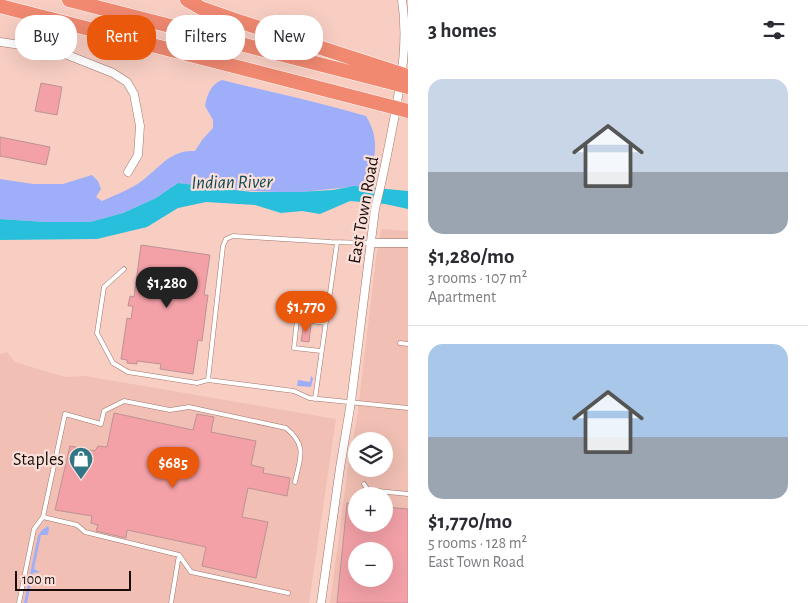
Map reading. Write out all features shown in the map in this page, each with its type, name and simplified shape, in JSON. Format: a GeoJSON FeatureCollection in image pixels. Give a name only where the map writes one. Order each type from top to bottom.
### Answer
{"type":"FeatureCollection","features":[{"type":"Feature","properties":{"kind":"highway"},"geometry":{"type":"LineString","coordinates":[[69,0],[386,75],[408,76]]}},
{"type":"Feature","properties":{"kind":"highway"},"geometry":{"type":"LineString","coordinates":[[187,0],[202,8],[386,75],[408,87]]}},
{"type":"Feature","properties":{"kind":"highway"},"geometry":{"type":"LineString","coordinates":[[0,6],[408,110]]}},
{"type":"Feature","properties":{"kind":"street","name":"East Town Road"},"geometry":{"type":"LineString","coordinates":[[321,603],[351,402],[375,209],[383,178],[406,56],[405,12],[402,0]]}},
{"type":"Feature","properties":{"kind":"street"},"geometry":{"type":"LineString","coordinates":[[0,42],[55,50],[113,72],[127,82],[134,94],[140,126],[138,155],[128,172]]}},
{"type":"Feature","properties":{"kind":"street"},"geometry":{"type":"LineString","coordinates":[[370,243],[408,243]]}},
{"type":"Feature","properties":{"kind":"lane"},"geometry":{"type":"LineString","coordinates":[[208,380],[223,246],[226,239],[233,236],[370,243]]}},
{"type":"Feature","properties":{"kind":"lane"},"geometry":{"type":"LineString","coordinates":[[315,399],[336,242]]}},
{"type":"Feature","properties":{"kind":"lane"},"geometry":{"type":"LineString","coordinates":[[124,268],[104,287],[97,333],[113,363],[128,372],[197,383],[208,380],[294,391],[315,399],[408,408]]}},
{"type":"Feature","properties":{"kind":"lane"},"geometry":{"type":"LineString","coordinates":[[322,352],[294,348],[297,319],[326,323]]}},
{"type":"Feature","properties":{"kind":"lane"},"geometry":{"type":"LineString","coordinates":[[400,343],[408,344]]}},
{"type":"Feature","properties":{"kind":"lane"},"geometry":{"type":"LineString","coordinates":[[18,603],[34,529],[43,517],[65,414],[101,424],[104,411],[124,401],[170,410],[188,407],[286,428],[297,438],[300,444],[301,455],[296,482]]}},
{"type":"Feature","properties":{"kind":"lane"},"geometry":{"type":"LineString","coordinates":[[364,484],[368,490],[408,494]]}},
{"type":"Feature","properties":{"kind":"lane"},"geometry":{"type":"LineString","coordinates":[[43,517],[77,526],[85,532],[179,555],[191,572],[288,593]]}},
{"type":"Feature","properties":{"kind":"lane"},"geometry":{"type":"LineString","coordinates":[[171,603],[179,555]]}},
{"type":"Feature","properties":{"kind":"shaded area"},"geometry":{"type":"Polygon","coordinates":[[[222,80],[366,116],[374,134],[375,143],[374,159],[368,187],[268,192],[178,183],[156,198],[123,213],[90,222],[0,219],[0,179],[33,184],[63,184],[92,175],[98,181],[101,189],[96,197],[102,201],[142,181],[169,158],[185,151],[195,151],[213,128],[213,120],[205,106],[210,90],[222,80]]]}},
{"type":"Feature","properties":{"kind":"shaded area"},"geometry":{"type":"Polygon","coordinates":[[[178,183],[252,192],[333,190],[354,186],[408,191],[408,209],[385,204],[350,201],[320,214],[302,211],[281,213],[255,205],[206,202],[178,208],[147,227],[97,239],[0,240],[0,219],[90,222],[123,213],[156,198],[178,183]]]}},
{"type":"Feature","properties":{"kind":"shaded area"},"geometry":{"type":"Polygon","coordinates":[[[381,229],[408,231],[408,603],[330,603],[348,467],[348,477],[393,477],[393,432],[354,432],[381,229]]]}},
{"type":"Feature","properties":{"kind":"shaded area"},"geometry":{"type":"Polygon","coordinates":[[[7,352],[15,362],[65,377],[85,376],[336,419],[309,603],[0,603],[0,354],[7,352]]]}},
{"type":"Feature","properties":{"kind":"shaded area"},"geometry":{"type":"Polygon","coordinates":[[[311,376],[313,378],[311,387],[297,386],[298,380],[310,382],[311,376]]]}},
{"type":"Feature","properties":{"kind":"shaded area"},"geometry":{"type":"Polygon","coordinates":[[[48,526],[48,535],[41,535],[34,569],[40,572],[33,573],[27,603],[24,603],[38,536],[48,526]]]}},
{"type":"Feature","properties":{"kind":"building"},"geometry":{"type":"Polygon","coordinates":[[[41,83],[62,87],[57,115],[35,111],[41,83]]]}},
{"type":"Feature","properties":{"kind":"building"},"geometry":{"type":"Polygon","coordinates":[[[0,137],[50,147],[46,165],[0,156],[0,137]]]}},
{"type":"Feature","properties":{"kind":"building"},"geometry":{"type":"Polygon","coordinates":[[[141,245],[210,255],[204,295],[208,295],[202,341],[198,340],[193,374],[160,369],[161,364],[137,361],[137,364],[127,363],[127,360],[121,359],[127,318],[131,319],[133,306],[128,306],[130,296],[134,297],[141,245]]]}},
{"type":"Feature","properties":{"kind":"building"},"geometry":{"type":"Polygon","coordinates":[[[304,324],[311,325],[309,342],[301,341],[304,324]]]}},
{"type":"Feature","properties":{"kind":"building"},"geometry":{"type":"Polygon","coordinates":[[[114,413],[193,430],[197,414],[214,417],[211,432],[256,441],[251,465],[264,468],[263,473],[290,478],[287,496],[248,488],[242,517],[268,522],[256,578],[202,566],[206,547],[127,530],[126,538],[96,531],[98,525],[91,523],[92,516],[55,510],[70,446],[95,451],[98,446],[107,447],[114,413]]]}},
{"type":"Feature","properties":{"kind":"building"},"geometry":{"type":"Polygon","coordinates":[[[347,503],[348,532],[393,532],[393,508],[408,509],[408,603],[337,603],[347,503]]]}},
{"type":"Feature","properties":{"kind":"place","name":"Staples"},"geometry":{"type":"Point","coordinates":[81,480]}},
{"type":"Feature","properties":{"kind":"water label","name":"Indian River"},"geometry":{"type":"Point","coordinates":[232,181]}}]}
